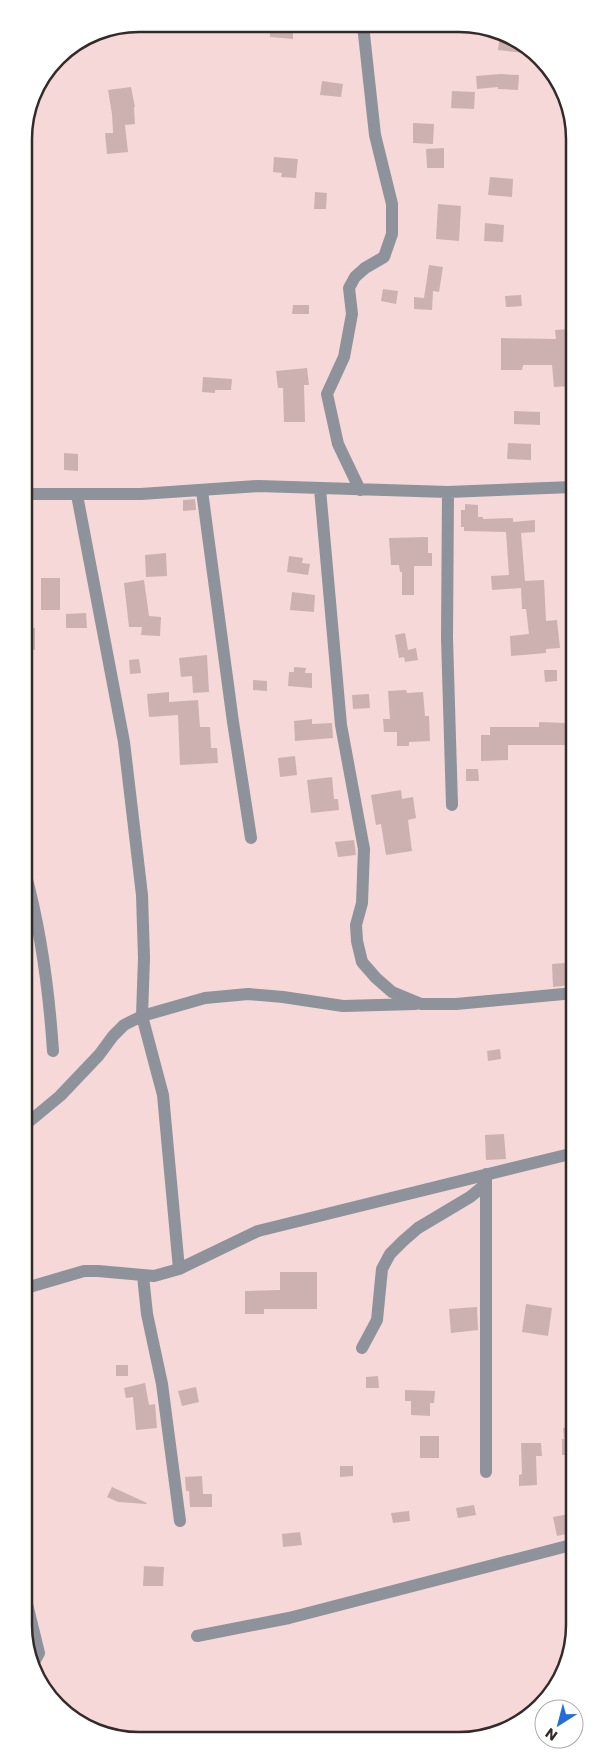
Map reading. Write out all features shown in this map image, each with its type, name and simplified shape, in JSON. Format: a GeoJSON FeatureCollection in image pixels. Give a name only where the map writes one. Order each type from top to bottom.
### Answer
{"type":"FeatureCollection","features":[{"type":"Feature","properties":{"kind":"street"},"geometry":{"type":"LineString","coordinates":[[360,490],[338,444],[327,394],[344,357],[352,314],[349,288],[355,277],[365,268],[384,257],[392,234],[392,204],[375,135],[365,32]]}},
{"type":"Feature","properties":{"kind":"street"},"geometry":{"type":"LineString","coordinates":[[33,494],[141,494],[258,486],[448,492],[566,487]]}},
{"type":"Feature","properties":{"kind":"street"},"geometry":{"type":"LineString","coordinates":[[320,489],[341,725],[364,849],[362,903],[356,925],[356,941],[362,962],[376,978],[392,992],[421,1004]]}},
{"type":"Feature","properties":{"kind":"street"},"geometry":{"type":"LineString","coordinates":[[202,491],[233,722],[251,838]]}},
{"type":"Feature","properties":{"kind":"street"},"geometry":{"type":"LineString","coordinates":[[448,492],[447,638],[452,805]]}},
{"type":"Feature","properties":{"kind":"street"},"geometry":{"type":"LineString","coordinates":[[77,495],[128,766],[142,895],[144,958],[142,1016],[163,1095],[179,1269]]}},
{"type":"Feature","properties":{"kind":"street"},"geometry":{"type":"LineString","coordinates":[[32,907],[50,1007],[54,1051]]}},
{"type":"Feature","properties":{"kind":"street"},"geometry":{"type":"LineString","coordinates":[[32,1119],[60,1096],[99,1055],[124,1025],[142,1016],[205,998],[248,994],[343,1006],[456,1004],[566,994]]}},
{"type":"Feature","properties":{"kind":"street"},"geometry":{"type":"LineString","coordinates":[[32,1286],[84,1271],[154,1276],[179,1269],[258,1231],[486,1179],[566,1155]]}},
{"type":"Feature","properties":{"kind":"street"},"geometry":{"type":"LineString","coordinates":[[362,1348],[377,1320],[382,1269],[390,1254],[418,1228],[470,1197],[486,1179]]}},
{"type":"Feature","properties":{"kind":"street"},"geometry":{"type":"LineString","coordinates":[[486,1179],[486,1472]]}},
{"type":"Feature","properties":{"kind":"street"},"geometry":{"type":"LineString","coordinates":[[143,1276],[146,1314],[162,1384],[180,1521]]}},
{"type":"Feature","properties":{"kind":"street"},"geometry":{"type":"LineString","coordinates":[[197,1636],[289,1618],[566,1546]]}},
{"type":"Feature","properties":{"kind":"street"},"geometry":{"type":"LineString","coordinates":[[32,1624],[39,1653],[37,1656]]}},
{"type":"Feature","properties":{"kind":"building"},"geometry":{"type":"Polygon","coordinates":[[[270,32],[293,32],[293,39],[270,37],[270,32]]]}},
{"type":"Feature","properties":{"kind":"building"},"geometry":{"type":"Polygon","coordinates":[[[499,40],[522,53],[498,50],[499,40]]]}},
{"type":"Feature","properties":{"kind":"building"},"geometry":{"type":"Polygon","coordinates":[[[519,75],[518,90],[498,89],[498,87],[477,89],[476,76],[519,75]]]}},
{"type":"Feature","properties":{"kind":"building"},"geometry":{"type":"Polygon","coordinates":[[[322,81],[343,84],[341,97],[320,95],[322,81]]]}},
{"type":"Feature","properties":{"kind":"building"},"geometry":{"type":"Polygon","coordinates":[[[131,87],[135,107],[135,124],[125,125],[128,152],[107,154],[105,133],[113,133],[108,90],[131,87]]]}},
{"type":"Feature","properties":{"kind":"building"},"geometry":{"type":"Polygon","coordinates":[[[452,91],[475,92],[474,109],[451,108],[452,91]]]}},
{"type":"Feature","properties":{"kind":"building"},"geometry":{"type":"Polygon","coordinates":[[[413,123],[434,124],[433,144],[413,143],[413,123]]]}},
{"type":"Feature","properties":{"kind":"building"},"geometry":{"type":"Polygon","coordinates":[[[444,148],[444,168],[427,168],[426,149],[444,148]]]}},
{"type":"Feature","properties":{"kind":"building"},"geometry":{"type":"Polygon","coordinates":[[[274,157],[298,159],[296,178],[281,177],[282,173],[273,172],[274,157]]]}},
{"type":"Feature","properties":{"kind":"building"},"geometry":{"type":"Polygon","coordinates":[[[490,177],[513,179],[512,197],[488,195],[490,177]]]}},
{"type":"Feature","properties":{"kind":"building"},"geometry":{"type":"Polygon","coordinates":[[[315,192],[327,193],[326,209],[314,209],[315,192]]]}},
{"type":"Feature","properties":{"kind":"building"},"geometry":{"type":"Polygon","coordinates":[[[438,204],[461,206],[459,241],[436,239],[438,204]]]}},
{"type":"Feature","properties":{"kind":"building"},"geometry":{"type":"Polygon","coordinates":[[[485,223],[504,225],[503,242],[484,241],[485,223]]]}},
{"type":"Feature","properties":{"kind":"building"},"geometry":{"type":"Polygon","coordinates":[[[429,265],[443,267],[439,292],[433,291],[432,310],[414,309],[414,297],[424,298],[429,265]]]}},
{"type":"Feature","properties":{"kind":"building"},"geometry":{"type":"Polygon","coordinates":[[[383,289],[398,291],[396,304],[381,301],[383,289]]]}},
{"type":"Feature","properties":{"kind":"building"},"geometry":{"type":"Polygon","coordinates":[[[521,295],[522,306],[506,307],[505,296],[521,295]]]}},
{"type":"Feature","properties":{"kind":"building"},"geometry":{"type":"Polygon","coordinates":[[[293,305],[309,305],[309,314],[292,314],[293,305]]]}},
{"type":"Feature","properties":{"kind":"building"},"geometry":{"type":"Polygon","coordinates":[[[566,329],[566,386],[554,387],[552,365],[523,365],[522,370],[501,370],[501,338],[556,339],[555,330],[566,329]]]}},
{"type":"Feature","properties":{"kind":"building"},"geometry":{"type":"Polygon","coordinates":[[[307,368],[309,385],[304,385],[305,422],[284,422],[283,388],[278,388],[276,371],[307,368]]]}},
{"type":"Feature","properties":{"kind":"building"},"geometry":{"type":"Polygon","coordinates":[[[203,377],[232,379],[231,390],[215,390],[215,393],[202,392],[203,377]]]}},
{"type":"Feature","properties":{"kind":"building"},"geometry":{"type":"Polygon","coordinates":[[[514,411],[540,412],[540,425],[514,424],[514,411]]]}},
{"type":"Feature","properties":{"kind":"building"},"geometry":{"type":"Polygon","coordinates":[[[508,443],[531,444],[531,460],[507,459],[508,443]]]}},
{"type":"Feature","properties":{"kind":"building"},"geometry":{"type":"Polygon","coordinates":[[[64,453],[78,454],[78,471],[64,470],[64,453]]]}},
{"type":"Feature","properties":{"kind":"building"},"geometry":{"type":"Polygon","coordinates":[[[195,499],[196,510],[183,511],[183,500],[195,499]]]}},
{"type":"Feature","properties":{"kind":"building"},"geometry":{"type":"Polygon","coordinates":[[[465,504],[478,505],[478,517],[483,517],[483,519],[513,518],[513,522],[535,520],[535,532],[521,533],[525,581],[544,580],[546,621],[557,620],[560,648],[546,649],[546,653],[511,656],[510,636],[529,634],[526,609],[522,609],[521,588],[492,590],[491,576],[509,575],[506,532],[464,531],[464,527],[461,527],[461,510],[465,510],[465,504]]]}},
{"type":"Feature","properties":{"kind":"building"},"geometry":{"type":"Polygon","coordinates":[[[428,537],[428,553],[432,553],[432,566],[414,566],[414,595],[402,595],[402,572],[400,572],[399,565],[391,565],[389,538],[428,537]]]}},
{"type":"Feature","properties":{"kind":"building"},"geometry":{"type":"Polygon","coordinates":[[[166,553],[167,576],[146,577],[145,555],[166,553]]]}},
{"type":"Feature","properties":{"kind":"building"},"geometry":{"type":"Polygon","coordinates":[[[289,556],[303,558],[302,563],[310,564],[308,575],[287,572],[289,556]]]}},
{"type":"Feature","properties":{"kind":"building"},"geometry":{"type":"Polygon","coordinates":[[[41,578],[60,578],[60,610],[41,610],[41,578]]]}},
{"type":"Feature","properties":{"kind":"building"},"geometry":{"type":"Polygon","coordinates":[[[144,580],[149,616],[161,617],[160,636],[141,635],[142,627],[129,627],[124,583],[144,580]]]}},
{"type":"Feature","properties":{"kind":"building"},"geometry":{"type":"Polygon","coordinates":[[[292,592],[315,595],[314,612],[290,610],[292,592]]]}},
{"type":"Feature","properties":{"kind":"building"},"geometry":{"type":"Polygon","coordinates":[[[86,613],[87,628],[66,628],[66,614],[86,613]]]}},
{"type":"Feature","properties":{"kind":"building"},"geometry":{"type":"Polygon","coordinates":[[[33,628],[35,628],[35,650],[33,650],[33,628]]]}},
{"type":"Feature","properties":{"kind":"building"},"geometry":{"type":"Polygon","coordinates":[[[405,633],[408,650],[416,648],[418,660],[405,662],[404,657],[399,658],[395,635],[405,633]]]}},
{"type":"Feature","properties":{"kind":"building"},"geometry":{"type":"Polygon","coordinates":[[[207,655],[209,692],[193,693],[192,676],[181,677],[179,658],[207,655]]]}},
{"type":"Feature","properties":{"kind":"building"},"geometry":{"type":"Polygon","coordinates":[[[139,659],[141,673],[130,674],[129,660],[139,659]]]}},
{"type":"Feature","properties":{"kind":"building"},"geometry":{"type":"Polygon","coordinates":[[[294,667],[306,668],[305,673],[312,673],[312,688],[288,686],[289,672],[294,672],[294,667]]]}},
{"type":"Feature","properties":{"kind":"building"},"geometry":{"type":"Polygon","coordinates":[[[544,670],[557,670],[557,681],[545,682],[544,670]]]}},
{"type":"Feature","properties":{"kind":"building"},"geometry":{"type":"Polygon","coordinates":[[[253,680],[267,681],[267,691],[253,690],[253,680]]]}},
{"type":"Feature","properties":{"kind":"building"},"geometry":{"type":"Polygon","coordinates":[[[406,690],[407,693],[423,692],[425,716],[429,716],[430,741],[409,742],[409,746],[397,746],[397,732],[384,732],[383,719],[390,719],[388,691],[406,690]]]}},
{"type":"Feature","properties":{"kind":"building"},"geometry":{"type":"Polygon","coordinates":[[[169,692],[169,702],[198,700],[200,727],[210,727],[211,748],[217,748],[218,763],[180,765],[178,715],[149,717],[147,694],[169,692]]]}},
{"type":"Feature","properties":{"kind":"building"},"geometry":{"type":"Polygon","coordinates":[[[369,694],[370,708],[353,709],[352,695],[369,694]]]}},
{"type":"Feature","properties":{"kind":"building"},"geometry":{"type":"Polygon","coordinates":[[[312,719],[312,724],[332,723],[333,738],[295,741],[294,721],[312,719]]]}},
{"type":"Feature","properties":{"kind":"building"},"geometry":{"type":"Polygon","coordinates":[[[539,722],[565,723],[565,745],[508,745],[508,760],[481,761],[481,735],[490,735],[490,727],[539,727],[539,722]]]}},
{"type":"Feature","properties":{"kind":"building"},"geometry":{"type":"Polygon","coordinates":[[[295,756],[297,775],[280,777],[278,758],[295,756]]]}},
{"type":"Feature","properties":{"kind":"building"},"geometry":{"type":"Polygon","coordinates":[[[466,769],[478,769],[479,781],[466,781],[466,769]]]}},
{"type":"Feature","properties":{"kind":"building"},"geometry":{"type":"Polygon","coordinates":[[[332,777],[334,799],[338,799],[339,810],[311,813],[307,780],[332,777]]]}},
{"type":"Feature","properties":{"kind":"building"},"geometry":{"type":"Polygon","coordinates":[[[401,790],[402,799],[413,797],[416,818],[408,820],[412,851],[386,855],[381,824],[376,825],[371,795],[401,790]]]}},
{"type":"Feature","properties":{"kind":"building"},"geometry":{"type":"Polygon","coordinates":[[[354,840],[356,855],[338,857],[335,842],[354,840]]]}},
{"type":"Feature","properties":{"kind":"building"},"geometry":{"type":"Polygon","coordinates":[[[565,963],[566,986],[553,987],[552,964],[565,963]]]}},
{"type":"Feature","properties":{"kind":"building"},"geometry":{"type":"Polygon","coordinates":[[[500,1049],[501,1059],[488,1061],[487,1051],[500,1049]]]}},
{"type":"Feature","properties":{"kind":"building"},"geometry":{"type":"Polygon","coordinates":[[[504,1134],[506,1159],[486,1160],[485,1135],[504,1134]]]}},
{"type":"Feature","properties":{"kind":"building"},"geometry":{"type":"Polygon","coordinates":[[[280,1272],[317,1272],[317,1309],[264,1309],[264,1314],[245,1314],[245,1291],[280,1290],[280,1272]]]}},
{"type":"Feature","properties":{"kind":"building"},"geometry":{"type":"Polygon","coordinates":[[[526,1304],[552,1308],[548,1336],[522,1332],[526,1304]]]}},
{"type":"Feature","properties":{"kind":"building"},"geometry":{"type":"Polygon","coordinates":[[[477,1307],[478,1330],[451,1333],[449,1309],[477,1307]]]}},
{"type":"Feature","properties":{"kind":"building"},"geometry":{"type":"Polygon","coordinates":[[[116,1365],[128,1365],[128,1376],[116,1376],[116,1365]]]}},
{"type":"Feature","properties":{"kind":"building"},"geometry":{"type":"Polygon","coordinates":[[[378,1376],[379,1388],[366,1388],[366,1377],[378,1376]]]}},
{"type":"Feature","properties":{"kind":"building"},"geometry":{"type":"Polygon","coordinates":[[[145,1383],[149,1405],[155,1404],[157,1428],[136,1430],[133,1397],[126,1398],[124,1388],[145,1383]]]}},
{"type":"Feature","properties":{"kind":"building"},"geometry":{"type":"Polygon","coordinates":[[[196,1387],[199,1402],[182,1406],[178,1391],[196,1387]]]}},
{"type":"Feature","properties":{"kind":"building"},"geometry":{"type":"Polygon","coordinates":[[[405,1390],[435,1391],[434,1403],[430,1403],[430,1416],[411,1415],[411,1401],[405,1401],[405,1390]]]}},
{"type":"Feature","properties":{"kind":"building"},"geometry":{"type":"Polygon","coordinates":[[[563,1428],[566,1428],[566,1455],[562,1455],[563,1428]]]}},
{"type":"Feature","properties":{"kind":"building"},"geometry":{"type":"Polygon","coordinates":[[[420,1436],[439,1436],[439,1458],[420,1458],[420,1436]]]}},
{"type":"Feature","properties":{"kind":"building"},"geometry":{"type":"Polygon","coordinates":[[[521,1443],[541,1443],[542,1456],[536,1456],[537,1485],[519,1486],[519,1475],[522,1474],[521,1443]]]}},
{"type":"Feature","properties":{"kind":"building"},"geometry":{"type":"Polygon","coordinates":[[[340,1466],[353,1466],[353,1476],[340,1477],[340,1466]]]}},
{"type":"Feature","properties":{"kind":"building"},"geometry":{"type":"Polygon","coordinates":[[[202,1476],[203,1494],[212,1494],[212,1507],[190,1507],[189,1491],[186,1491],[185,1477],[202,1476]]]}},
{"type":"Feature","properties":{"kind":"building"},"geometry":{"type":"Polygon","coordinates":[[[112,1487],[147,1503],[118,1502],[107,1497],[112,1487]]]}},
{"type":"Feature","properties":{"kind":"building"},"geometry":{"type":"Polygon","coordinates":[[[474,1505],[476,1515],[458,1518],[456,1508],[474,1505]]]}},
{"type":"Feature","properties":{"kind":"building"},"geometry":{"type":"Polygon","coordinates":[[[409,1511],[410,1521],[393,1523],[391,1513],[409,1511]]]}},
{"type":"Feature","properties":{"kind":"building"},"geometry":{"type":"Polygon","coordinates":[[[566,1515],[566,1534],[557,1536],[553,1517],[566,1515]]]}},
{"type":"Feature","properties":{"kind":"building"},"geometry":{"type":"Polygon","coordinates":[[[300,1532],[302,1545],[283,1547],[282,1534],[300,1532]]]}},
{"type":"Feature","properties":{"kind":"building"},"geometry":{"type":"Polygon","coordinates":[[[144,1566],[164,1567],[163,1586],[143,1586],[144,1566]]]}}]}
